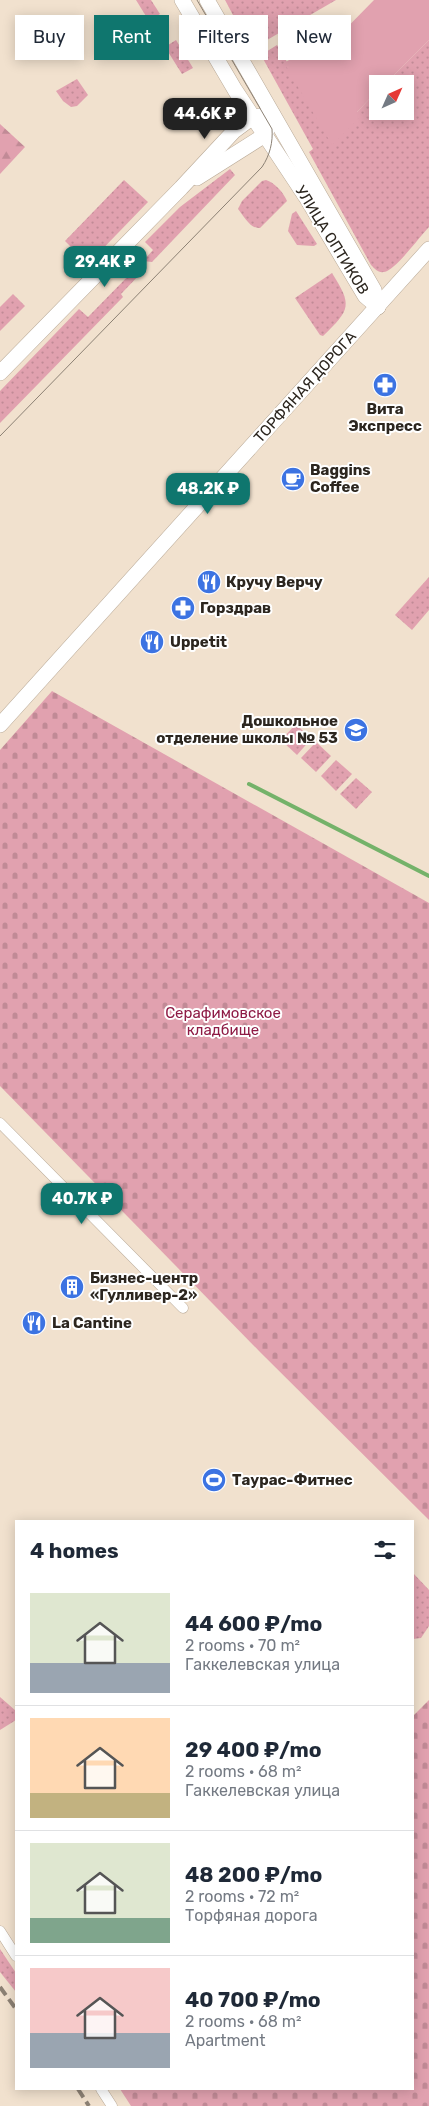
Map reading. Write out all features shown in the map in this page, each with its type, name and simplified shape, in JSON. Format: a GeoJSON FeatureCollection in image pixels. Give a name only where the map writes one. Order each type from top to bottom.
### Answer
{"type":"FeatureCollection","features":[{"type":"Feature","properties":{"kind":"main road","name":"УЛИЦА ОПТИКОВ"},"geometry":{"type":"LineString","coordinates":[[182,0],[253,117],[306,197],[365,296],[378,307]]}},
{"type":"Feature","properties":{"kind":"main road","name":"УЛИЦА ОПТИКОВ"},"geometry":{"type":"LineString","coordinates":[[206,0],[374,290],[378,307]]}},
{"type":"Feature","properties":{"kind":"main road"},"geometry":{"type":"LineString","coordinates":[[0,373],[181,188],[234,131],[253,117],[273,115],[265,135],[181,188]]}},
{"type":"Feature","properties":{"kind":"main road","name":"ТОРФЯНАЯ ДОРОГА"},"geometry":{"type":"LineString","coordinates":[[0,725],[429,249]]}},
{"type":"Feature","properties":{"kind":"street"},"geometry":{"type":"LineString","coordinates":[[0,1123],[183,1308]]}},
{"type":"Feature","properties":{"kind":"street"},"geometry":{"type":"LineString","coordinates":[[0,1931],[15,1954]]}},
{"type":"Feature","properties":{"kind":"street"},"geometry":{"type":"LineString","coordinates":[[102,2090],[112,2106]]}},
{"type":"Feature","properties":{"kind":"green space"},"geometry":{"type":"Polygon","coordinates":[[[136,0],[151,0],[160,14],[145,15],[136,0]]]}},
{"type":"Feature","properties":{"kind":"green space"},"geometry":{"type":"Polygon","coordinates":[[[225,0],[336,0],[310,15],[278,15],[278,34],[268,39],[268,15],[233,15],[225,0]]]}},
{"type":"Feature","properties":{"kind":"green space"},"geometry":{"type":"Polygon","coordinates":[[[374,0],[429,0],[429,40],[394,75],[369,75],[369,99],[357,112],[360,117],[332,145],[284,63],[289,60],[351,60],[351,23],[374,0]]]}},
{"type":"Feature","properties":{"kind":"green space"},"geometry":{"type":"Polygon","coordinates":[[[176,40],[179,45],[179,60],[188,60],[193,68],[182,74],[169,53],[169,44],[176,40]]]}},
{"type":"Feature","properties":{"kind":"green space"},"geometry":{"type":"Polygon","coordinates":[[[429,40],[429,227],[394,266],[389,270],[380,272],[371,265],[309,152],[313,149],[264,60],[268,60],[268,51],[277,45],[278,60],[286,60],[287,62],[285,63],[357,112],[369,99],[369,120],[414,120],[414,75],[394,75],[429,40]]]}},
{"type":"Feature","properties":{"kind":"green space"},"geometry":{"type":"Polygon","coordinates":[[[77,79],[88,95],[77,106],[71,107],[63,101],[56,91],[77,79]]]}},
{"type":"Feature","properties":{"kind":"green space"},"geometry":{"type":"Polygon","coordinates":[[[0,124],[25,147],[0,174],[0,124]]]}},
{"type":"Feature","properties":{"kind":"green space"},"geometry":{"type":"Polygon","coordinates":[[[230,169],[235,175],[152,262],[143,261],[153,250],[145,242],[180,207],[230,169]]]}},
{"type":"Feature","properties":{"kind":"green space"},"geometry":{"type":"Polygon","coordinates":[[[124,180],[148,202],[88,264],[65,241],[124,180]]]}},
{"type":"Feature","properties":{"kind":"green space"},"geometry":{"type":"Polygon","coordinates":[[[266,180],[278,188],[287,201],[260,228],[256,228],[248,222],[238,209],[242,201],[262,181],[266,180]]]}},
{"type":"Feature","properties":{"kind":"green space"},"geometry":{"type":"Polygon","coordinates":[[[296,211],[317,244],[314,246],[297,245],[288,231],[292,214],[296,211]]]}},
{"type":"Feature","properties":{"kind":"green space"},"geometry":{"type":"Polygon","coordinates":[[[135,269],[144,270],[121,294],[123,297],[0,423],[0,391],[79,309],[88,317],[135,269]]]}},
{"type":"Feature","properties":{"kind":"green space"},"geometry":{"type":"Polygon","coordinates":[[[332,273],[343,293],[346,306],[339,319],[323,336],[320,335],[295,298],[332,273]]]}},
{"type":"Feature","properties":{"kind":"green space"},"geometry":{"type":"Polygon","coordinates":[[[13,294],[25,306],[0,331],[0,307],[13,294]]]}},
{"type":"Feature","properties":{"kind":"green space"},"geometry":{"type":"Polygon","coordinates":[[[429,577],[429,610],[412,630],[395,615],[429,577]]]}},
{"type":"Feature","properties":{"kind":"green space","name":"Серафимовское кладбище"},"geometry":{"type":"Polygon","coordinates":[[[52,691],[429,903],[429,1520],[260,1352],[0,1086],[0,750],[52,691]]]}},
{"type":"Feature","properties":{"kind":"green space"},"geometry":{"type":"Polygon","coordinates":[[[296,724],[311,739],[297,755],[281,740],[296,724]]]}},
{"type":"Feature","properties":{"kind":"green space"},"geometry":{"type":"Polygon","coordinates":[[[316,742],[331,756],[316,772],[301,758],[316,742]]]}},
{"type":"Feature","properties":{"kind":"green space"},"geometry":{"type":"Polygon","coordinates":[[[336,760],[352,774],[336,791],[321,776],[336,760]]]}},
{"type":"Feature","properties":{"kind":"green space"},"geometry":{"type":"Polygon","coordinates":[[[356,778],[372,792],[356,809],[340,794],[356,778]]]}},
{"type":"Feature","properties":{"kind":"green space"},"geometry":{"type":"Polygon","coordinates":[[[414,1574],[429,1590],[429,1626],[421,1638],[414,1639],[414,1574]]]}},
{"type":"Feature","properties":{"kind":"green space"},"geometry":{"type":"Polygon","coordinates":[[[0,1697],[15,1710],[15,1721],[0,1730],[0,1697]]]}},
{"type":"Feature","properties":{"kind":"green space"},"geometry":{"type":"Polygon","coordinates":[[[429,1700],[429,2106],[131,2106],[121,2090],[414,2090],[414,1715],[429,1700]]]}},
{"type":"Feature","properties":{"kind":"green space"},"geometry":{"type":"Polygon","coordinates":[[[0,1949],[15,1972],[15,1991],[0,1972],[0,1949]]]}},
{"type":"Feature","properties":{"kind":"waterway"},"geometry":{"type":"LineString","coordinates":[[249,784],[429,876]]}},
{"type":"Feature","properties":{"kind":"tram line"},"geometry":{"type":"LineString","coordinates":[[0,436],[262,167],[267,158],[272,139],[272,129],[197,0]]}},
{"type":"Feature","properties":{"kind":"railway"},"geometry":{"type":"LineString","coordinates":[[0,1987],[15,2008]]}},
{"type":"Feature","properties":{"kind":"railway"},"geometry":{"type":"LineString","coordinates":[[79,2090],[89,2106]]}},
{"type":"Feature","properties":{"kind":"place","name":"Вита Экспресс"},"geometry":{"type":"Point","coordinates":[385,385]}},
{"type":"Feature","properties":{"kind":"place","name":"Baggins Coffee"},"geometry":{"type":"Point","coordinates":[293,479]}},
{"type":"Feature","properties":{"kind":"place","name":"Кручу Верчу"},"geometry":{"type":"Point","coordinates":[209,582]}},
{"type":"Feature","properties":{"kind":"place","name":"Горздрав"},"geometry":{"type":"Point","coordinates":[183,608]}},
{"type":"Feature","properties":{"kind":"place","name":"Uppetit"},"geometry":{"type":"Point","coordinates":[152,642]}},
{"type":"Feature","properties":{"kind":"place","name":"Дошкольное отделение школы № 53"},"geometry":{"type":"Point","coordinates":[356,730]}},
{"type":"Feature","properties":{"kind":"place","name":"Бизнес-центр «Гулливер-2»"},"geometry":{"type":"Point","coordinates":[72,1287]}},
{"type":"Feature","properties":{"kind":"place","name":"La Cantine"},"geometry":{"type":"Point","coordinates":[34,1323]}},
{"type":"Feature","properties":{"kind":"place","name":"Таурас-Фитнес"},"geometry":{"type":"Point","coordinates":[214,1480]}}]}
